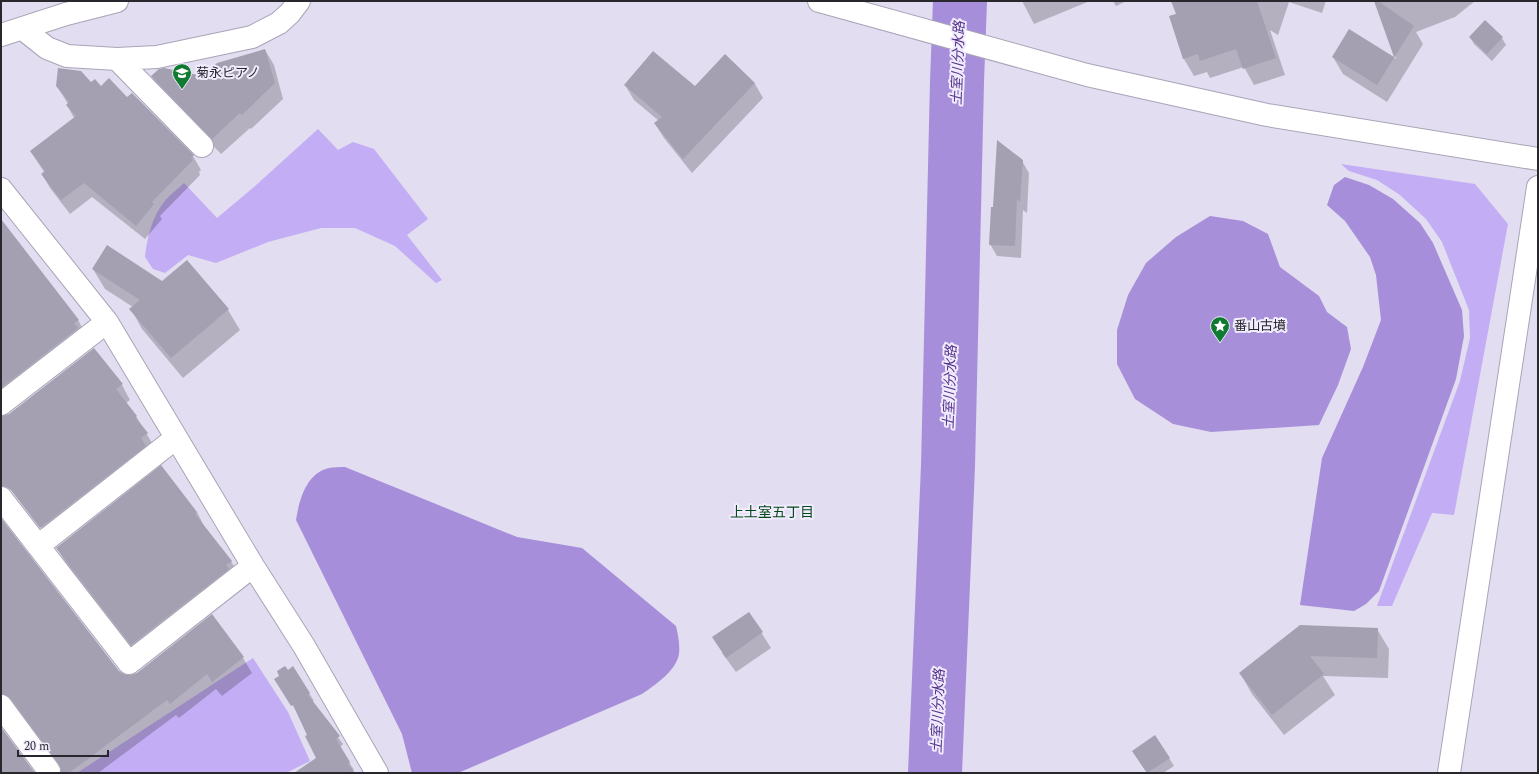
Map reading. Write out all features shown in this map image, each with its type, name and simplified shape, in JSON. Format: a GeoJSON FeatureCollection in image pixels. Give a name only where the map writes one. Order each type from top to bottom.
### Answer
{"type":"FeatureCollection","features":[{"type":"Feature","properties":{"kind":"street"},"geometry":{"type":"LineString","coordinates":[[1,35],[66,14],[117,1]]}},
{"type":"Feature","properties":{"kind":"street"},"geometry":{"type":"LineString","coordinates":[[22,29],[47,48],[68,56],[117,59],[157,57],[252,37],[279,23],[290,13],[299,1]]}},
{"type":"Feature","properties":{"kind":"street"},"geometry":{"type":"LineString","coordinates":[[819,1],[1088,75],[1267,116],[1538,159]]}},
{"type":"Feature","properties":{"kind":"street"},"geometry":{"type":"LineString","coordinates":[[117,59],[202,146]]}},
{"type":"Feature","properties":{"kind":"street"},"geometry":{"type":"LineString","coordinates":[[1449,773],[1538,186]]}},
{"type":"Feature","properties":{"kind":"street"},"geometry":{"type":"LineString","coordinates":[[5,202],[107,322],[253,566],[304,646],[377,773]]}},
{"type":"Feature","properties":{"kind":"street"},"geometry":{"type":"LineString","coordinates":[[1,404],[107,322]]}},
{"type":"Feature","properties":{"kind":"street"},"geometry":{"type":"LineString","coordinates":[[38,546],[176,438]]}},
{"type":"Feature","properties":{"kind":"street"},"geometry":{"type":"LineString","coordinates":[[1,498],[130,663],[253,566]]}},
{"type":"Feature","properties":{"kind":"street"},"geometry":{"type":"LineString","coordinates":[[1,706],[49,770]]}},
{"type":"Feature","properties":{"kind":"shaded area"},"geometry":{"type":"Polygon","coordinates":[[[318,129],[338,150],[353,142],[374,149],[428,219],[407,235],[442,280],[436,283],[395,246],[355,228],[321,228],[268,242],[216,263],[188,255],[165,273],[153,269],[145,257],[147,242],[156,214],[171,194],[184,183],[217,218],[254,187],[318,129]]]}},
{"type":"Feature","properties":{"kind":"shaded area"},"geometry":{"type":"Polygon","coordinates":[[[1341,164],[1475,184],[1508,224],[1454,515],[1432,513],[1392,606],[1377,606],[1460,381],[1470,338],[1469,310],[1442,242],[1426,219],[1400,195],[1377,180],[1349,171],[1341,164]]]}},
{"type":"Feature","properties":{"kind":"shaded area"},"geometry":{"type":"Polygon","coordinates":[[[1345,177],[1369,185],[1393,199],[1420,223],[1433,243],[1462,310],[1464,336],[1456,379],[1379,591],[1366,604],[1354,611],[1300,605],[1322,458],[1363,367],[1381,320],[1376,275],[1370,257],[1345,221],[1327,205],[1334,185],[1345,177]]]}},
{"type":"Feature","properties":{"kind":"shaded area"},"geometry":{"type":"Polygon","coordinates":[[[1210,216],[1243,221],[1268,234],[1280,267],[1319,296],[1327,312],[1347,327],[1351,349],[1338,385],[1319,425],[1211,432],[1173,424],[1135,399],[1117,364],[1117,330],[1128,295],[1146,263],[1176,237],[1210,216]]]}},
{"type":"Feature","properties":{"kind":"shaded area"},"geometry":{"type":"Polygon","coordinates":[[[335,467],[345,467],[517,537],[582,548],[676,626],[679,640],[679,654],[674,666],[664,677],[642,694],[458,773],[412,773],[402,734],[296,520],[299,505],[309,482],[321,471],[335,467]]]}},
{"type":"Feature","properties":{"kind":"shaded area"},"geometry":{"type":"Polygon","coordinates":[[[253,658],[288,712],[310,761],[286,773],[77,773],[253,658]]]}},
{"type":"Feature","properties":{"kind":"building"},"geometry":{"type":"Polygon","coordinates":[[[1171,1],[1257,1],[1276,58],[1243,69],[1236,49],[1200,61],[1198,54],[1183,59],[1169,16],[1176,14],[1171,1]]]}},
{"type":"Feature","properties":{"kind":"building"},"geometry":{"type":"Polygon","coordinates":[[[1374,1],[1378,1],[1414,26],[1377,85],[1332,57],[1349,29],[1394,57],[1374,1]]]}},
{"type":"Feature","properties":{"kind":"building"},"geometry":{"type":"Polygon","coordinates":[[[1485,20],[1503,37],[1487,54],[1469,37],[1485,20]]]}},
{"type":"Feature","properties":{"kind":"building"},"geometry":{"type":"Polygon","coordinates":[[[265,49],[275,83],[242,115],[240,113],[212,139],[151,76],[159,69],[164,68],[203,76],[217,63],[265,49]]]}},
{"type":"Feature","properties":{"kind":"building"},"geometry":{"type":"Polygon","coordinates":[[[653,51],[695,86],[725,54],[755,83],[683,159],[654,123],[662,117],[624,85],[653,51]]]}},
{"type":"Feature","properties":{"kind":"building"},"geometry":{"type":"Polygon","coordinates":[[[58,68],[81,71],[91,82],[95,79],[101,86],[109,78],[127,97],[132,93],[194,155],[191,158],[193,160],[152,202],[154,204],[136,226],[84,183],[61,200],[41,174],[45,171],[30,151],[76,116],[66,105],[69,102],[56,86],[58,68]]]}},
{"type":"Feature","properties":{"kind":"building"},"geometry":{"type":"Polygon","coordinates":[[[997,140],[1023,160],[1020,202],[1017,199],[1015,246],[989,245],[997,140]]]}},
{"type":"Feature","properties":{"kind":"building"},"geometry":{"type":"Polygon","coordinates":[[[1,219],[79,320],[74,323],[78,328],[1,388],[1,219]]]}},
{"type":"Feature","properties":{"kind":"building"},"geometry":{"type":"Polygon","coordinates":[[[107,245],[162,281],[187,260],[229,309],[171,358],[129,309],[140,300],[92,269],[107,245]]]}},
{"type":"Feature","properties":{"kind":"building"},"geometry":{"type":"Polygon","coordinates":[[[94,348],[123,384],[116,389],[148,433],[141,438],[146,446],[40,528],[11,490],[1,486],[1,416],[9,414],[94,348]]]}},
{"type":"Feature","properties":{"kind":"building"},"geometry":{"type":"Polygon","coordinates":[[[161,465],[197,512],[195,514],[232,561],[226,565],[229,569],[131,645],[56,548],[161,465]]]}},
{"type":"Feature","properties":{"kind":"building"},"geometry":{"type":"Polygon","coordinates":[[[1,518],[119,671],[124,674],[130,675],[137,673],[212,614],[244,657],[212,682],[207,674],[170,704],[167,700],[69,773],[61,773],[59,764],[11,699],[6,695],[1,694],[1,518]]]}},
{"type":"Feature","properties":{"kind":"building"},"geometry":{"type":"Polygon","coordinates":[[[749,612],[763,632],[726,658],[712,637],[749,612]]]}},
{"type":"Feature","properties":{"kind":"building"},"geometry":{"type":"Polygon","coordinates":[[[1300,625],[1378,628],[1377,658],[1310,656],[1324,674],[1272,715],[1239,673],[1300,625]]]}},
{"type":"Feature","properties":{"kind":"building"},"geometry":{"type":"Polygon","coordinates":[[[285,666],[288,670],[293,666],[310,693],[308,695],[340,736],[336,739],[350,762],[348,764],[355,773],[294,773],[316,758],[305,736],[307,735],[293,705],[291,706],[274,679],[279,676],[277,671],[285,666]]]}},
{"type":"Feature","properties":{"kind":"building"},"geometry":{"type":"Polygon","coordinates":[[[1,727],[35,773],[1,773],[1,727]]]}},
{"type":"Feature","properties":{"kind":"building"},"geometry":{"type":"Polygon","coordinates":[[[1155,735],[1170,758],[1147,773],[1132,751],[1155,735]]]}},
{"type":"Feature","properties":{"kind":"waterway","name":"土室川分水路"},"geometry":{"type":"LineString","coordinates":[[935,773],[948,466],[960,1]]}},
{"type":"Feature","properties":{"kind":"place","name":"菊永ピアノ"},"geometry":{"type":"Point","coordinates":[182,90]}},
{"type":"Feature","properties":{"kind":"place","name":"番山古墳"},"geometry":{"type":"Point","coordinates":[1220,343]}},
{"type":"Feature","properties":{"kind":"district","name":"上土室五丁目"},"geometry":{"type":"Point","coordinates":[772,512]}}]}
